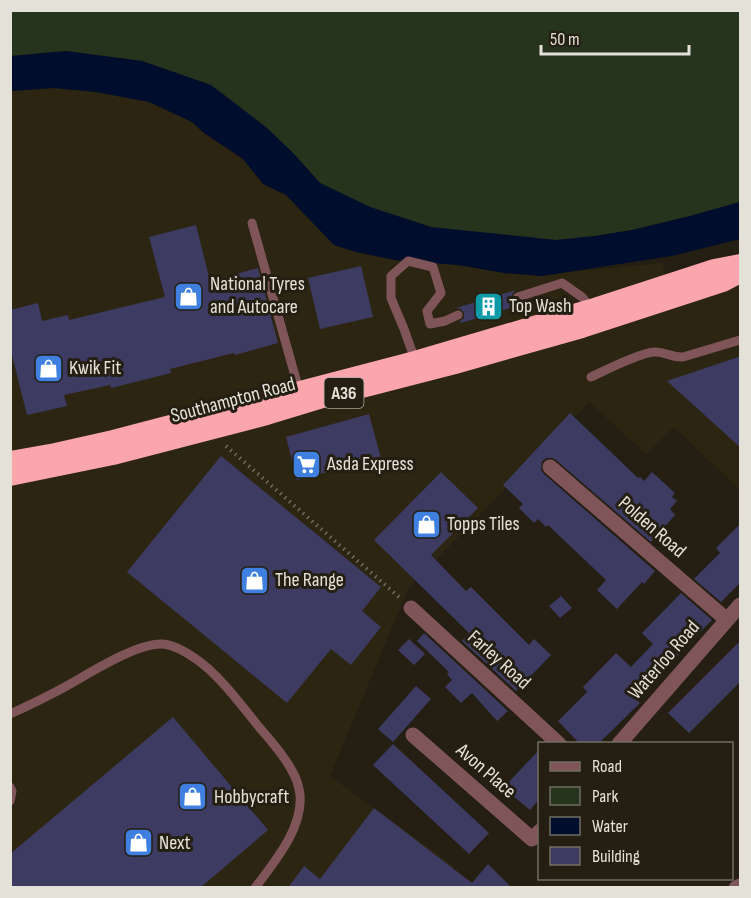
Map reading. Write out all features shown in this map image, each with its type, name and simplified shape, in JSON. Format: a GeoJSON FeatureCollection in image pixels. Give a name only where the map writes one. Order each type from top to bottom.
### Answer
{"type":"FeatureCollection","features":[{"type":"Feature","properties":{"kind":"highway","name":"Southampton Road"},"geometry":{"type":"LineString","coordinates":[[10,460],[113,439],[415,360],[591,308],[714,268],[741,263]]}},
{"type":"Feature","properties":{"kind":"highway","name":"Southampton Road"},"geometry":{"type":"LineString","coordinates":[[10,477],[113,456],[455,365],[605,321],[723,283],[741,274]]}},
{"type":"Feature","properties":{"kind":"street","name":"Polden Road"},"geometry":{"type":"LineString","coordinates":[[550,467],[727,620]]}},
{"type":"Feature","properties":{"kind":"street","name":"Waterloo Road"},"geometry":{"type":"LineString","coordinates":[[621,742],[741,605]]}},
{"type":"Feature","properties":{"kind":"street","name":"Farley Road"},"geometry":{"type":"LineString","coordinates":[[411,608],[557,742]]}},
{"type":"Feature","properties":{"kind":"street","name":"Avon Place"},"geometry":{"type":"LineString","coordinates":[[413,735],[536,835]]}},
{"type":"Feature","properties":{"kind":"street"},"geometry":{"type":"LineString","coordinates":[[736,888],[741,886]]}},
{"type":"Feature","properties":{"kind":"lane"},"geometry":{"type":"LineString","coordinates":[[252,223],[299,390]]}},
{"type":"Feature","properties":{"kind":"lane"},"geometry":{"type":"LineString","coordinates":[[415,360],[391,298],[390,276],[408,261],[433,267],[441,293],[427,311],[430,324],[458,315]]}},
{"type":"Feature","properties":{"kind":"lane"},"geometry":{"type":"LineString","coordinates":[[518,297],[562,283],[582,297],[591,308]]}},
{"type":"Feature","properties":{"kind":"lane"},"geometry":{"type":"LineString","coordinates":[[591,377],[655,351],[674,357],[683,357],[741,340]]}},
{"type":"Feature","properties":{"kind":"lane"},"geometry":{"type":"LineString","coordinates":[[10,714],[136,650],[162,644],[176,647],[198,660],[239,703],[279,751],[297,782],[300,796],[298,815],[291,836],[255,888]]}},
{"type":"Feature","properties":{"kind":"lane"},"geometry":{"type":"LineString","coordinates":[[10,787],[12,791],[10,801]]}},
{"type":"Feature","properties":{"kind":"path"},"geometry":{"type":"LineString","coordinates":[[220,440],[411,608]]}},
{"type":"Feature","properties":{"kind":"shaded area"},"geometry":{"type":"Polygon","coordinates":[[[54,88],[96,92],[149,102],[192,122],[204,133],[243,159],[263,184],[286,195],[334,245],[356,252],[395,260],[458,265],[504,273],[541,276],[662,263],[674,303],[740,280],[740,490],[674,427],[646,454],[589,402],[408,589],[330,776],[454,866],[443,887],[11,888],[11,91],[54,88]]]}},
{"type":"Feature","properties":{"kind":"green space"},"geometry":{"type":"Polygon","coordinates":[[[11,11],[740,11],[740,202],[632,230],[556,240],[431,227],[370,207],[320,183],[267,128],[211,85],[142,61],[66,51],[11,56],[11,11]]]}},
{"type":"Feature","properties":{"kind":"water"},"geometry":{"type":"Polygon","coordinates":[[[66,51],[142,61],[211,85],[267,128],[320,183],[370,207],[431,227],[556,240],[632,230],[740,202],[740,239],[672,256],[542,276],[504,273],[458,265],[395,260],[356,252],[334,245],[286,195],[263,184],[243,159],[204,133],[192,122],[149,102],[96,92],[54,88],[11,91],[11,56],[66,51]]]}},
{"type":"Feature","properties":{"kind":"building"},"geometry":{"type":"Polygon","coordinates":[[[196,225],[210,281],[258,268],[278,343],[170,369],[171,373],[111,388],[110,385],[64,395],[67,406],[27,415],[10,347],[10,310],[38,303],[42,321],[68,315],[69,320],[165,297],[149,237],[196,225]]]}},
{"type":"Feature","properties":{"kind":"building"},"geometry":{"type":"Polygon","coordinates":[[[361,266],[373,317],[320,329],[308,278],[361,266]]]}},
{"type":"Feature","properties":{"kind":"building","name":"Top Wash"},"geometry":{"type":"Polygon","coordinates":[[[516,290],[511,298],[520,305],[461,323],[464,313],[461,309],[456,308],[516,290]]]}},
{"type":"Feature","properties":{"kind":"building"},"geometry":{"type":"Polygon","coordinates":[[[741,356],[741,448],[667,381],[741,356]]]}},
{"type":"Feature","properties":{"kind":"building"},"geometry":{"type":"Polygon","coordinates":[[[570,413],[638,478],[644,481],[652,472],[675,493],[672,497],[677,501],[670,509],[675,515],[651,542],[556,460],[547,458],[542,461],[541,470],[544,474],[655,571],[617,609],[597,590],[606,580],[548,525],[546,527],[538,519],[534,523],[519,508],[523,504],[503,485],[570,413]]]}},
{"type":"Feature","properties":{"kind":"building"},"geometry":{"type":"Polygon","coordinates":[[[369,414],[381,458],[297,480],[286,437],[369,414]]]}},
{"type":"Feature","properties":{"kind":"building","name":"The Range"},"geometry":{"type":"Polygon","coordinates":[[[221,456],[381,587],[362,611],[381,627],[351,665],[331,649],[287,703],[127,572],[221,456]]]}},
{"type":"Feature","properties":{"kind":"building"},"geometry":{"type":"Polygon","coordinates":[[[441,472],[478,508],[431,555],[466,591],[471,587],[529,645],[534,639],[551,655],[516,691],[462,641],[469,633],[374,540],[441,472]]]}},
{"type":"Feature","properties":{"kind":"building"},"geometry":{"type":"Polygon","coordinates":[[[741,523],[741,582],[721,602],[694,579],[720,553],[716,548],[741,523]]]}},
{"type":"Feature","properties":{"kind":"building"},"geometry":{"type":"Polygon","coordinates":[[[681,593],[712,620],[636,699],[640,703],[600,742],[578,742],[558,721],[587,692],[583,687],[616,653],[631,667],[653,644],[642,633],[681,593]]]}},
{"type":"Feature","properties":{"kind":"building"},"geometry":{"type":"Polygon","coordinates":[[[561,596],[572,608],[560,618],[549,606],[561,596]]]}},
{"type":"Feature","properties":{"kind":"building"},"geometry":{"type":"Polygon","coordinates":[[[424,633],[508,711],[497,721],[472,693],[461,703],[445,687],[452,680],[447,674],[449,672],[417,641],[424,633]]]}},
{"type":"Feature","properties":{"kind":"building"},"geometry":{"type":"Polygon","coordinates":[[[409,639],[425,654],[414,665],[398,650],[409,639]]]}},
{"type":"Feature","properties":{"kind":"building"},"geometry":{"type":"Polygon","coordinates":[[[741,640],[741,681],[689,733],[668,713],[741,640]]]}},
{"type":"Feature","properties":{"kind":"building"},"geometry":{"type":"Polygon","coordinates":[[[416,686],[431,699],[393,742],[378,729],[416,686]]]}},
{"type":"Feature","properties":{"kind":"building"},"geometry":{"type":"Polygon","coordinates":[[[173,717],[268,830],[200,888],[10,888],[10,854],[173,717]]]}},
{"type":"Feature","properties":{"kind":"building"},"geometry":{"type":"Polygon","coordinates":[[[393,744],[489,833],[469,854],[373,765],[393,744]]]}},
{"type":"Feature","properties":{"kind":"building"},"geometry":{"type":"Polygon","coordinates":[[[538,751],[538,800],[530,810],[503,788],[538,751]]]}},
{"type":"Feature","properties":{"kind":"building"},"geometry":{"type":"Polygon","coordinates":[[[374,808],[472,883],[488,864],[512,888],[288,888],[304,866],[320,879],[374,808]]]}},
{"type":"Feature","properties":{"kind":"place","name":"National Tyres and Autocare"},"geometry":{"type":"Point","coordinates":[189,296]}},
{"type":"Feature","properties":{"kind":"place","name":"Top Wash"},"geometry":{"type":"Point","coordinates":[488,306]}},
{"type":"Feature","properties":{"kind":"place","name":"Kwik Fit"},"geometry":{"type":"Point","coordinates":[48,368]}},
{"type":"Feature","properties":{"kind":"place","name":"Asda Express"},"geometry":{"type":"Point","coordinates":[306,464]}},
{"type":"Feature","properties":{"kind":"place","name":"Topps Tiles"},"geometry":{"type":"Point","coordinates":[426,524]}},
{"type":"Feature","properties":{"kind":"place","name":"The Range"},"geometry":{"type":"Point","coordinates":[254,580]}},
{"type":"Feature","properties":{"kind":"place","name":"Hobbycraft"},"geometry":{"type":"Point","coordinates":[193,797]}},
{"type":"Feature","properties":{"kind":"place","name":"Next"},"geometry":{"type":"Point","coordinates":[138,843]}}]}
